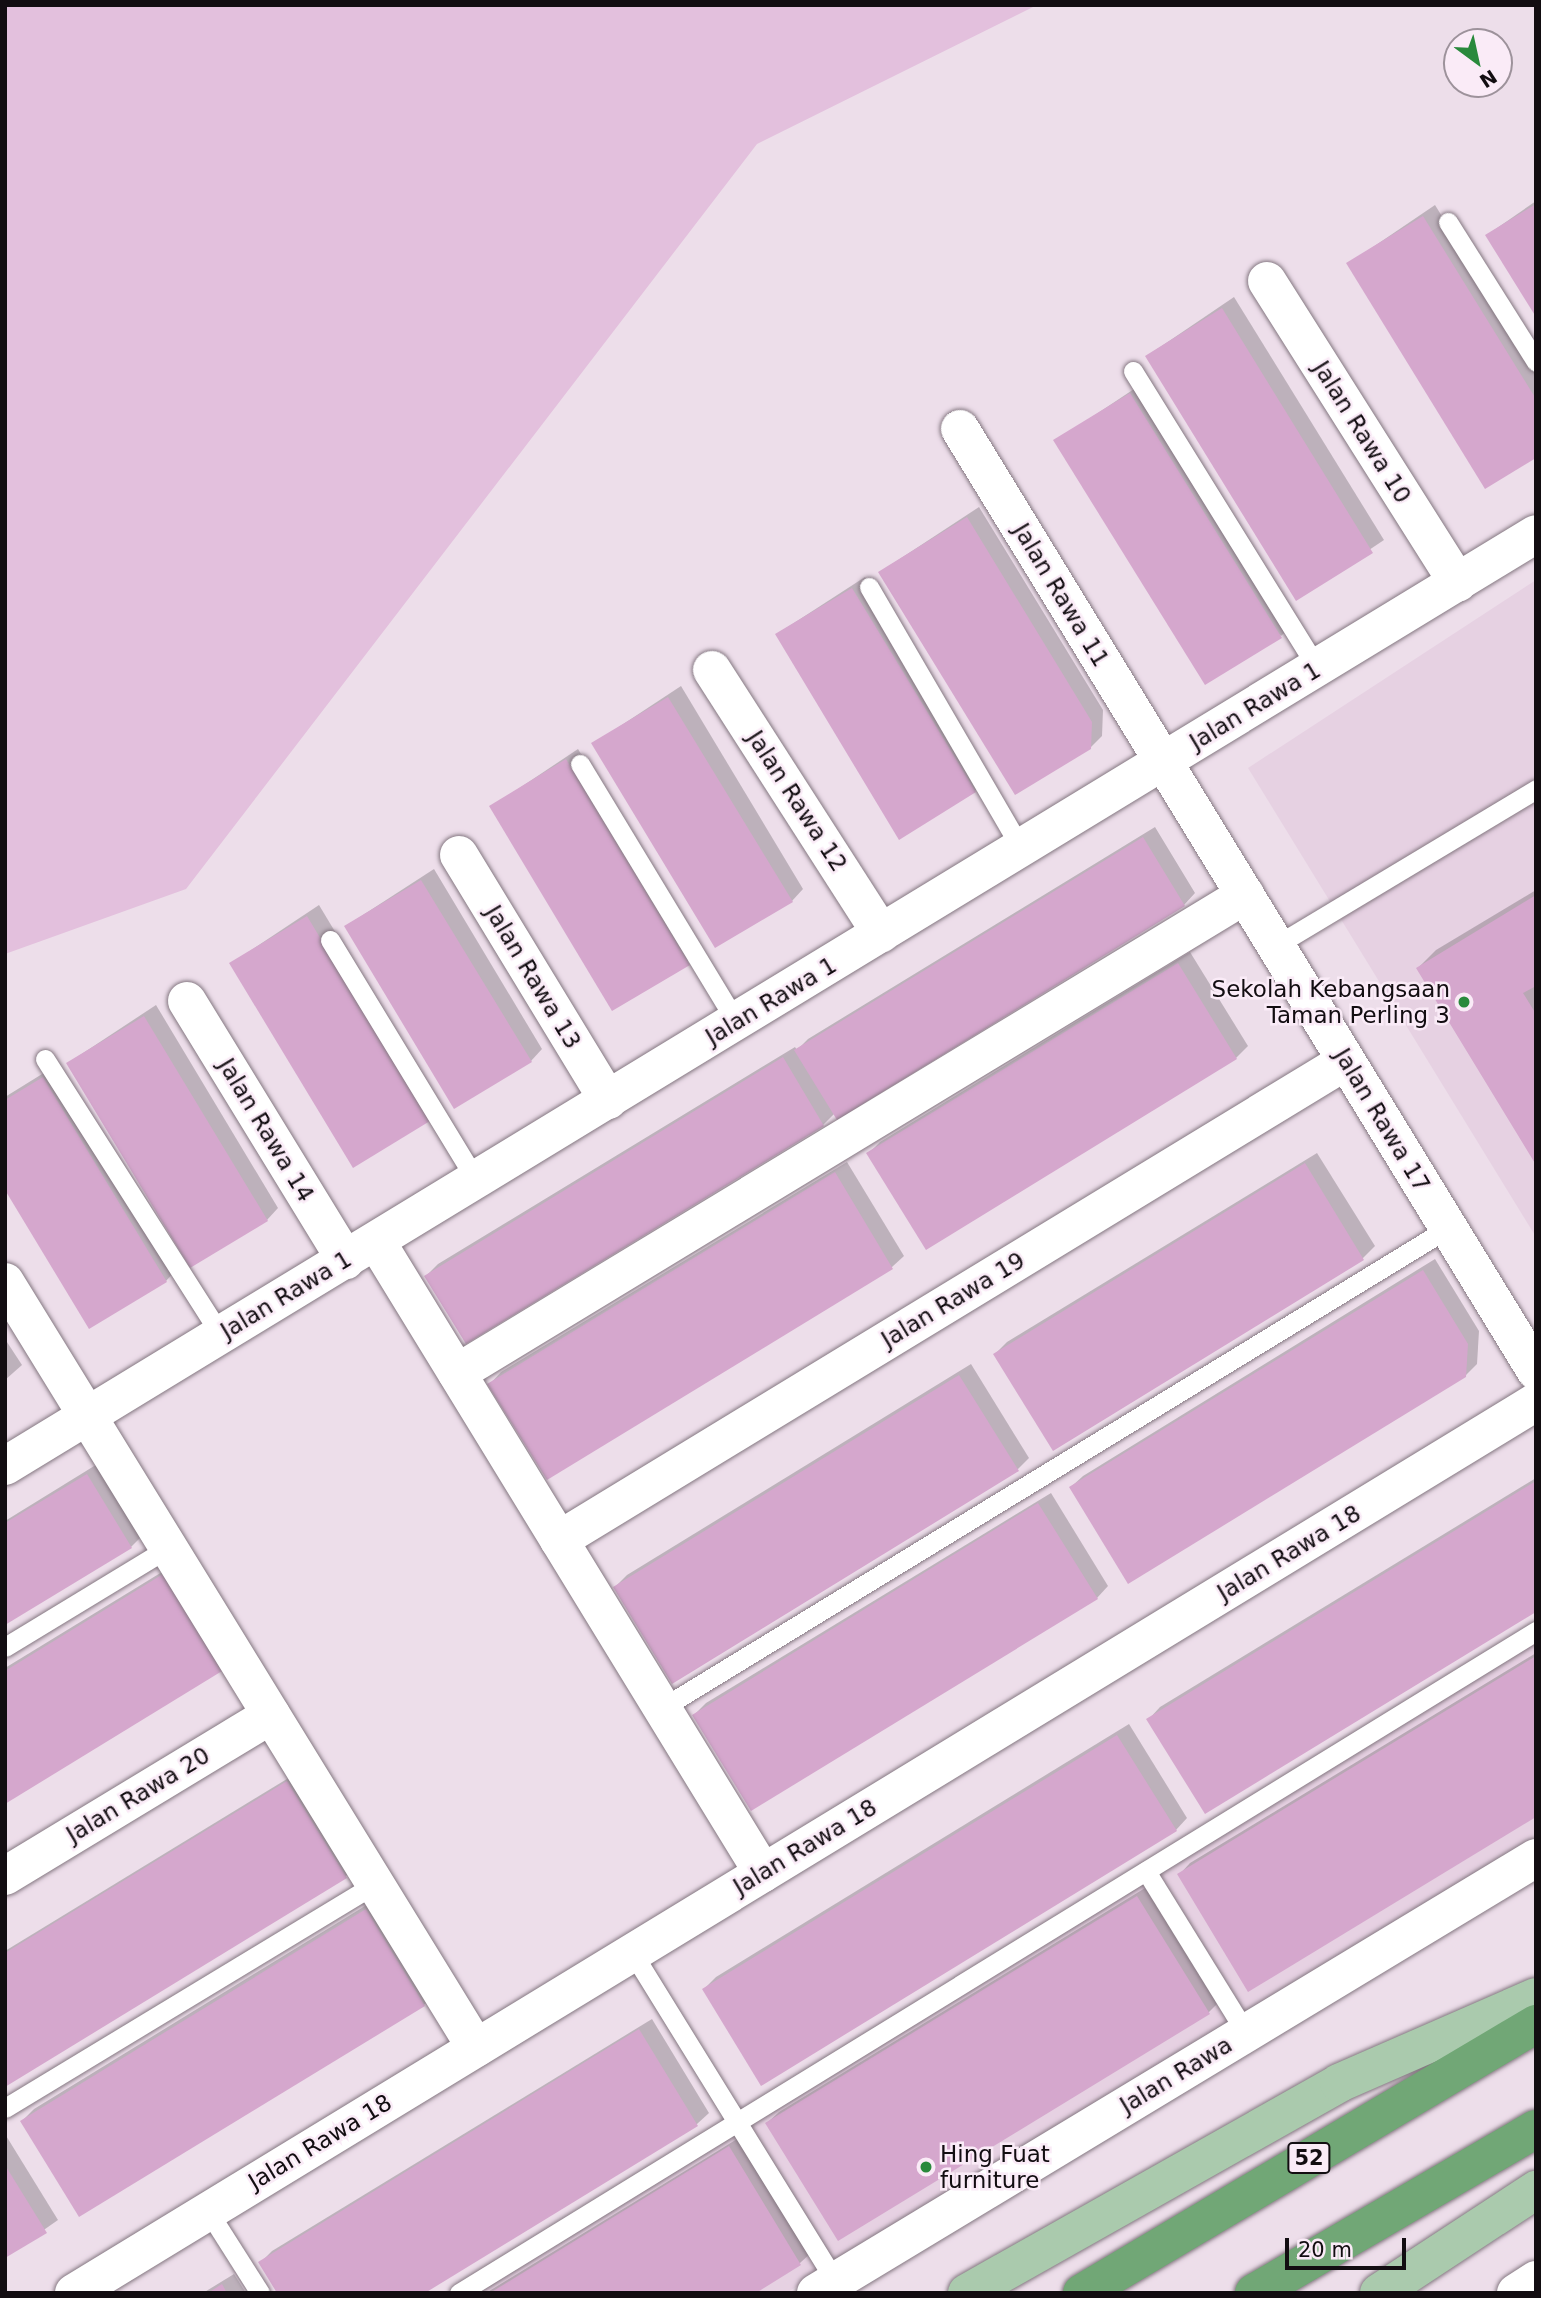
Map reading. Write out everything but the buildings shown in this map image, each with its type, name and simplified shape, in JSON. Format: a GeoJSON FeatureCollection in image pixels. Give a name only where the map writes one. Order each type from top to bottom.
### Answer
{"type":"FeatureCollection","features":[{"type":"Feature","properties":{"kind":"highway","name":"52"},"geometry":{"type":"LineString","coordinates":[[1082,2293],[1536,2024]]}},
{"type":"Feature","properties":{"kind":"highway"},"geometry":{"type":"LineString","coordinates":[[1254,2293],[1536,2129]]}},
{"type":"Feature","properties":{"kind":"main road"},"geometry":{"type":"LineString","coordinates":[[967,2293],[1339,2082],[1536,1997]]}},
{"type":"Feature","properties":{"kind":"main road"},"geometry":{"type":"LineString","coordinates":[[1379,2293],[1536,2190]]}},
{"type":"Feature","properties":{"kind":"street","name":"Jalan Rawa 10"},"geometry":{"type":"LineString","coordinates":[[1267,281],[1458,583]]}},
{"type":"Feature","properties":{"kind":"street","name":"Jalan Rawa 11"},"geometry":{"type":"LineString","coordinates":[[960,429],[1163,762]]}},
{"type":"Feature","properties":{"kind":"street","name":"Jalan Rawa 1"},"geometry":{"type":"LineString","coordinates":[[5,1466],[1536,534]]}},
{"type":"Feature","properties":{"kind":"street","name":"Jalan Rawa 12"},"geometry":{"type":"LineString","coordinates":[[712,670],[881,933]]}},
{"type":"Feature","properties":{"kind":"street","name":"Jalan Rawa 17"},"geometry":{"type":"LineString","coordinates":[[1163,762],[1536,1371]]}},
{"type":"Feature","properties":{"kind":"street","name":"Jalan Rawa 13"},"geometry":{"type":"LineString","coordinates":[[459,855],[608,1100]]}},
{"type":"Feature","properties":{"kind":"street"},"geometry":{"type":"LineString","coordinates":[[457,1373],[1245,895]]}},
{"type":"Feature","properties":{"kind":"street","name":"Jalan Rawa 14"},"geometry":{"type":"LineString","coordinates":[[187,1001],[361,1250]]}},
{"type":"Feature","properties":{"kind":"street","name":"Jalan Rawa 19"},"geometry":{"type":"LineString","coordinates":[[559,1540],[1346,1061]]}},
{"type":"Feature","properties":{"kind":"street"},"geometry":{"type":"LineString","coordinates":[[361,1250],[457,1373],[762,1873]]}},
{"type":"Feature","properties":{"kind":"street"},"geometry":{"type":"LineString","coordinates":[[5,1282],[476,2048]]}},
{"type":"Feature","properties":{"kind":"street","name":"Jalan Rawa 18"},"geometry":{"type":"LineString","coordinates":[[74,2293],[1536,1402]]}},
{"type":"Feature","properties":{"kind":"street","name":"Jalan Rawa 20"},"geometry":{"type":"LineString","coordinates":[[5,1876],[271,1715]]}},
{"type":"Feature","properties":{"kind":"street","name":"Jalan Rawa"},"geometry":{"type":"LineString","coordinates":[[826,2287],[1536,1858]]}},
{"type":"Feature","properties":{"kind":"street"},"geometry":{"type":"LineString","coordinates":[[1516,2293],[1536,2280]]}},
{"type":"Feature","properties":{"kind":"lane"},"geometry":{"type":"LineString","coordinates":[[1448,222],[1536,362]]}},
{"type":"Feature","properties":{"kind":"lane"},"geometry":{"type":"LineString","coordinates":[[1133,371],[1317,668]]}},
{"type":"Feature","properties":{"kind":"lane"},"geometry":{"type":"LineString","coordinates":[[869,587],[1021,848]]}},
{"type":"Feature","properties":{"kind":"lane"},"geometry":{"type":"LineString","coordinates":[[580,764],[736,1022]]}},
{"type":"Feature","properties":{"kind":"lane"},"geometry":{"type":"LineString","coordinates":[[1275,946],[1536,789]]}},
{"type":"Feature","properties":{"kind":"lane"},"geometry":{"type":"LineString","coordinates":[[330,940],[476,1180]]}},
{"type":"Feature","properties":{"kind":"lane"},"geometry":{"type":"LineString","coordinates":[[45,1059],[222,1335]]}},
{"type":"Feature","properties":{"kind":"lane"},"geometry":{"type":"LineString","coordinates":[[662,1708],[1448,1228]]}},
{"type":"Feature","properties":{"kind":"lane"},"geometry":{"type":"LineString","coordinates":[[5,1647],[168,1548]]}},
{"type":"Feature","properties":{"kind":"lane"},"geometry":{"type":"LineString","coordinates":[[459,2293],[1536,1631]]}},
{"type":"Feature","properties":{"kind":"lane"},"geometry":{"type":"LineString","coordinates":[[1146,1871],[1246,2033]]}},
{"type":"Feature","properties":{"kind":"lane"},"geometry":{"type":"LineString","coordinates":[[5,2108],[375,1884]]}},
{"type":"Feature","properties":{"kind":"lane"},"geometry":{"type":"LineString","coordinates":[[632,1952],[737,2122],[826,2287]]}},
{"type":"Feature","properties":{"kind":"lane"},"geometry":{"type":"LineString","coordinates":[[208,2211],[260,2293]]}},
{"type":"Feature","properties":{"kind":"shaded area"},"geometry":{"type":"Polygon","coordinates":[[[5,5],[1037,5],[757,144],[186,889],[5,954],[5,5]]]}},
{"type":"Feature","properties":{"kind":"shaded area","name":"Sekolah Kebangsaan Taman Perling 3"},"geometry":{"type":"Polygon","coordinates":[[[1536,580],[1536,1237],[1248,768],[1536,580]]]}},
{"type":"Feature","properties":{"kind":"shaded area"},"geometry":{"type":"Polygon","coordinates":[[[1536,1642],[1536,1843],[786,2293],[476,2293],[1536,1642]]]}},
{"type":"Feature","properties":{"kind":"place","name":"Sekolah Kebangsaan Taman Perling 3"},"geometry":{"type":"Point","coordinates":[1464,1002]}},
{"type":"Feature","properties":{"kind":"place","name":"Hing Fuat furniture"},"geometry":{"type":"Point","coordinates":[926,2167]}}]}
